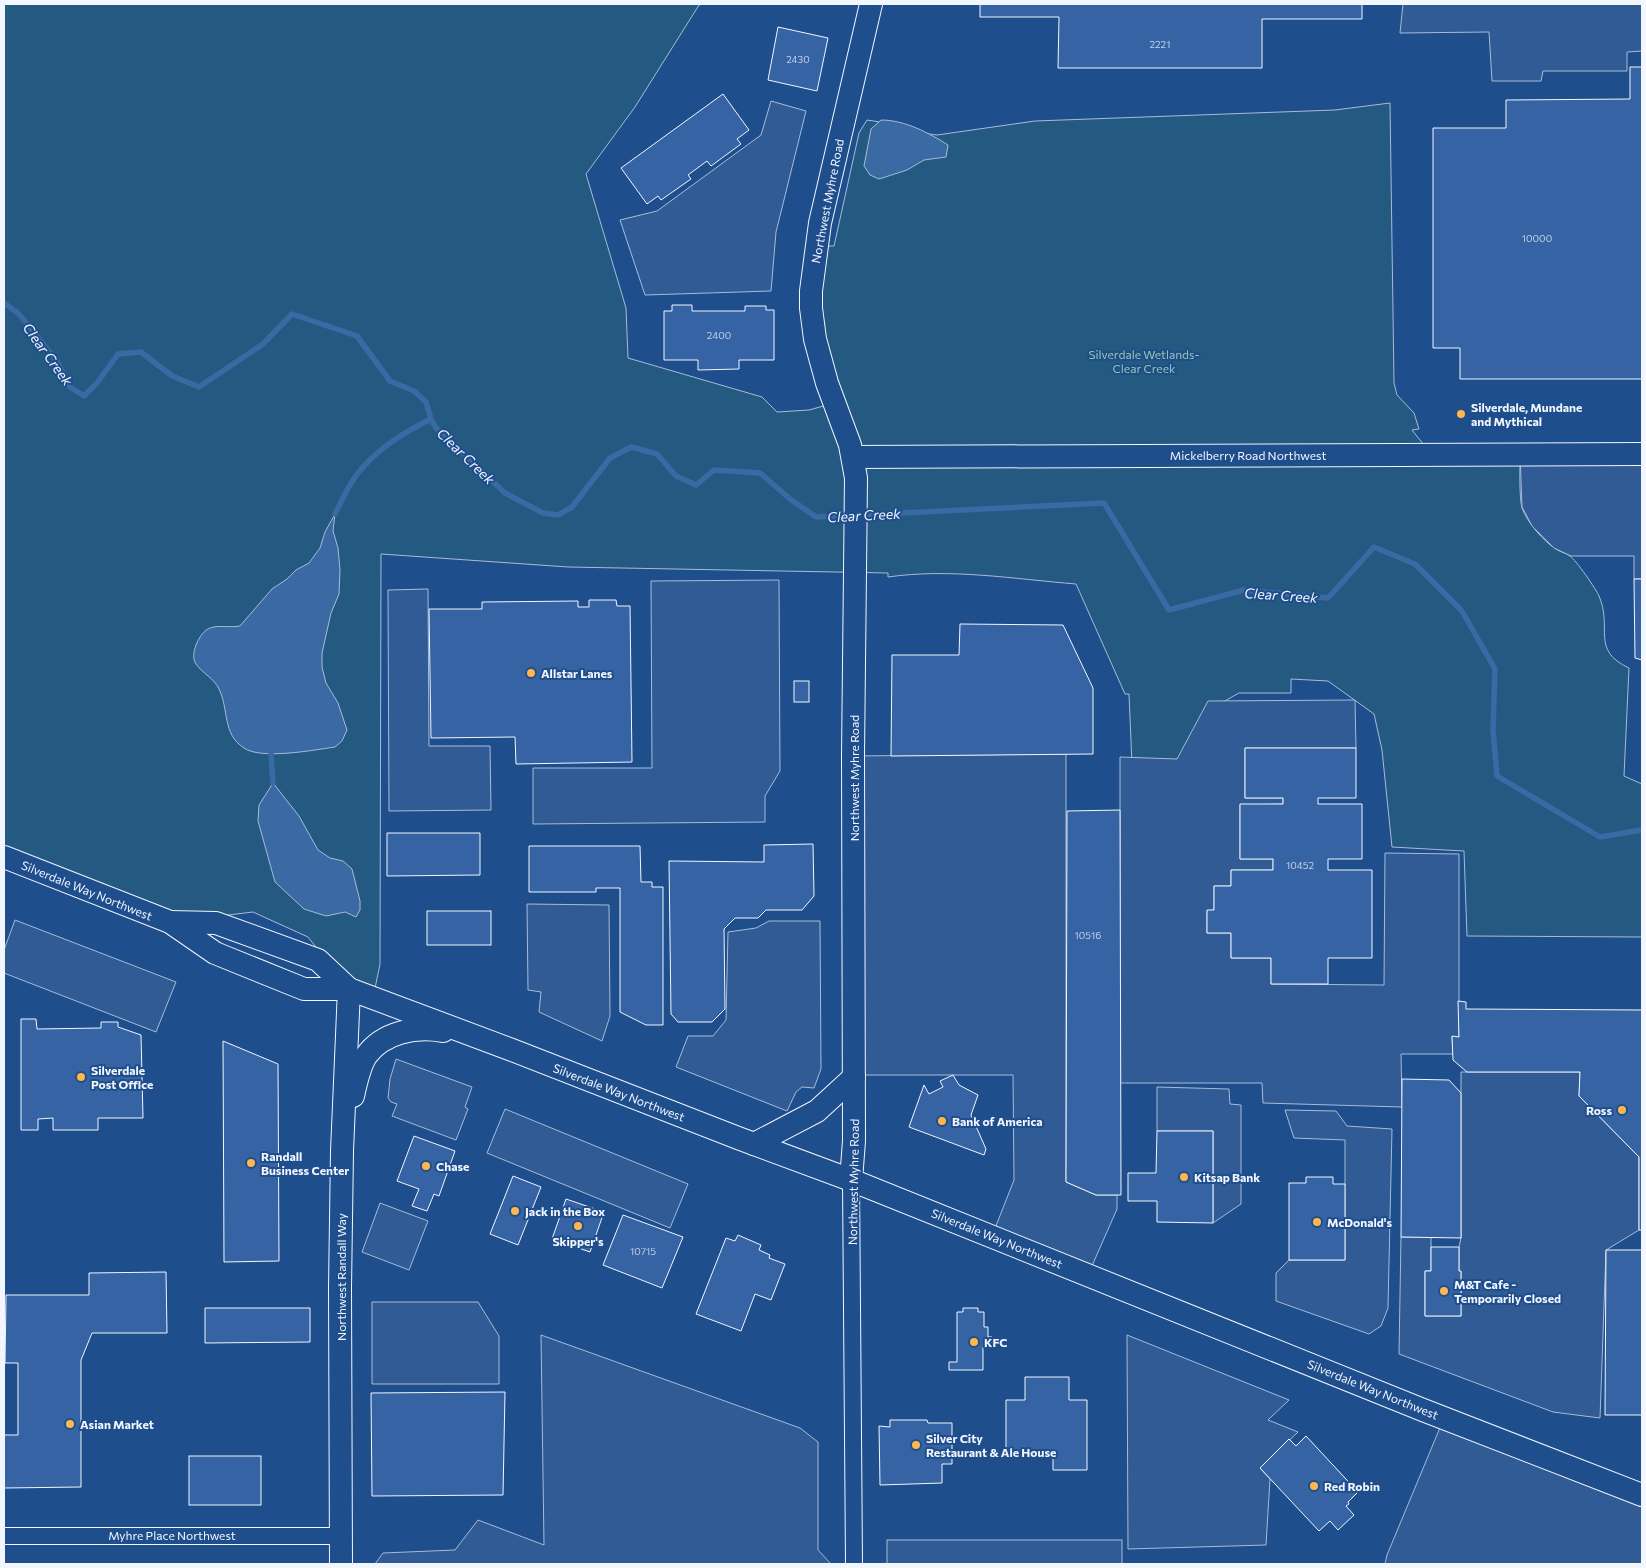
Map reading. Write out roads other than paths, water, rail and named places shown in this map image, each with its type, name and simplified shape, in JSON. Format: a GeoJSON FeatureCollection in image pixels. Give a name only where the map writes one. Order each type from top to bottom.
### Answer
{"type":"FeatureCollection","features":[{"type":"Feature","properties":{"kind":"street","name":"Northwest Myhre Road"},"geometry":{"type":"LineString","coordinates":[[854,1564],[851,1180],[854,1141],[856,501],[853,457],[818,354],[811,308],[811,291],[820,223],[871,4]]}},
{"type":"Feature","properties":{"kind":"street","name":"Mickelberry Road Northwest"},"geometry":{"type":"LineString","coordinates":[[853,457],[1642,454]]}},
{"type":"Feature","properties":{"kind":"street","name":"Silverdale Way Northwest"},"geometry":{"type":"LineString","coordinates":[[4,857],[170,922],[215,953],[304,988],[348,989],[471,1035],[851,1180],[1423,1410],[1642,1495]]}},
{"type":"Feature","properties":{"kind":"street","name":"Silverdale Way Northwest"},"geometry":{"type":"LineString","coordinates":[[170,922],[216,923],[318,960],[348,989]]}},
{"type":"Feature","properties":{"kind":"street","name":"Northwest Randall Way"},"geometry":{"type":"LineString","coordinates":[[341,1564],[340,1288],[342,1151],[348,989]]}},
{"type":"Feature","properties":{"kind":"street"},"geometry":{"type":"LineString","coordinates":[[342,1151],[360,1071],[366,1057],[374,1047],[396,1034],[421,1029],[435,1029],[471,1035]]}},
{"type":"Feature","properties":{"kind":"street"},"geometry":{"type":"LineString","coordinates":[[754,1144],[817,1111],[854,1077]]}},
{"type":"Feature","properties":{"kind":"street","name":"Myhre Place Northwest"},"geometry":{"type":"LineString","coordinates":[[4,1536],[341,1536]]}},
{"type":"Feature","properties":{"kind":"waterway","name":"Clear Creek"},"geometry":{"type":"LineString","coordinates":[[4,303],[19,314],[57,361],[70,387],[84,396],[97,383],[118,354],[141,352],[172,376],[199,387],[263,344],[292,314],[357,336],[390,381],[414,391],[426,402],[436,428],[505,493],[543,513],[558,515],[572,507],[610,458],[631,447],[657,454],[676,476],[696,485],[714,470],[760,473],[790,499],[816,517],[852,515]]}},
{"type":"Feature","properties":{"kind":"waterway"},"geometry":{"type":"LineString","coordinates":[[335,514],[346,492],[365,464],[401,435],[431,419]]}},
{"type":"Feature","properties":{"kind":"waterway","name":"Clear Creek"},"geometry":{"type":"LineString","coordinates":[[861,515],[1104,503],[1169,610],[1244,590],[1328,598],[1374,547],[1415,564],[1462,611],[1495,669],[1493,731],[1497,776],[1600,837],[1642,830]]}},
{"type":"Feature","properties":{"kind":"waterway"},"geometry":{"type":"LineString","coordinates":[[271,754],[273,783]]}},
{"type":"Feature","properties":{"kind":"place","name":"Silverdale, Mundane and Mythical"},"geometry":{"type":"Point","coordinates":[1461,414]}},
{"type":"Feature","properties":{"kind":"place","name":"Allstar Lanes"},"geometry":{"type":"Point","coordinates":[531,673]}},
{"type":"Feature","properties":{"kind":"place","name":"Silverdale Post Office"},"geometry":{"type":"Point","coordinates":[81,1077]}},
{"type":"Feature","properties":{"kind":"place","name":"Ross"},"geometry":{"type":"Point","coordinates":[1622,1110]}},
{"type":"Feature","properties":{"kind":"place","name":"Bank of America"},"geometry":{"type":"Point","coordinates":[942,1121]}},
{"type":"Feature","properties":{"kind":"place","name":"Randall Business Center"},"geometry":{"type":"Point","coordinates":[251,1163]}},
{"type":"Feature","properties":{"kind":"place","name":"Chase"},"geometry":{"type":"Point","coordinates":[426,1166]}},
{"type":"Feature","properties":{"kind":"place","name":"Kitsap Bank"},"geometry":{"type":"Point","coordinates":[1184,1177]}},
{"type":"Feature","properties":{"kind":"place","name":"Jack in the Box"},"geometry":{"type":"Point","coordinates":[515,1211]}},
{"type":"Feature","properties":{"kind":"place","name":"McDonald's"},"geometry":{"type":"Point","coordinates":[1317,1222]}},
{"type":"Feature","properties":{"kind":"place","name":"Skipper's"},"geometry":{"type":"Point","coordinates":[578,1226]}},
{"type":"Feature","properties":{"kind":"place","name":"M&T Cafe - Temporarily Closed"},"geometry":{"type":"Point","coordinates":[1444,1291]}},
{"type":"Feature","properties":{"kind":"place","name":"KFC"},"geometry":{"type":"Point","coordinates":[974,1342]}},
{"type":"Feature","properties":{"kind":"place","name":"Asian Market"},"geometry":{"type":"Point","coordinates":[70,1424]}},
{"type":"Feature","properties":{"kind":"place","name":"Silver City Restaurant & Ale House"},"geometry":{"type":"Point","coordinates":[916,1445]}},
{"type":"Feature","properties":{"kind":"place","name":"Red Robin"},"geometry":{"type":"Point","coordinates":[1314,1486]}},
{"type":"Feature","properties":{"kind":"park label","name":"Silverdale Wetlands- Clear Creek"},"geometry":{"type":"Point","coordinates":[1144,361]}}]}
